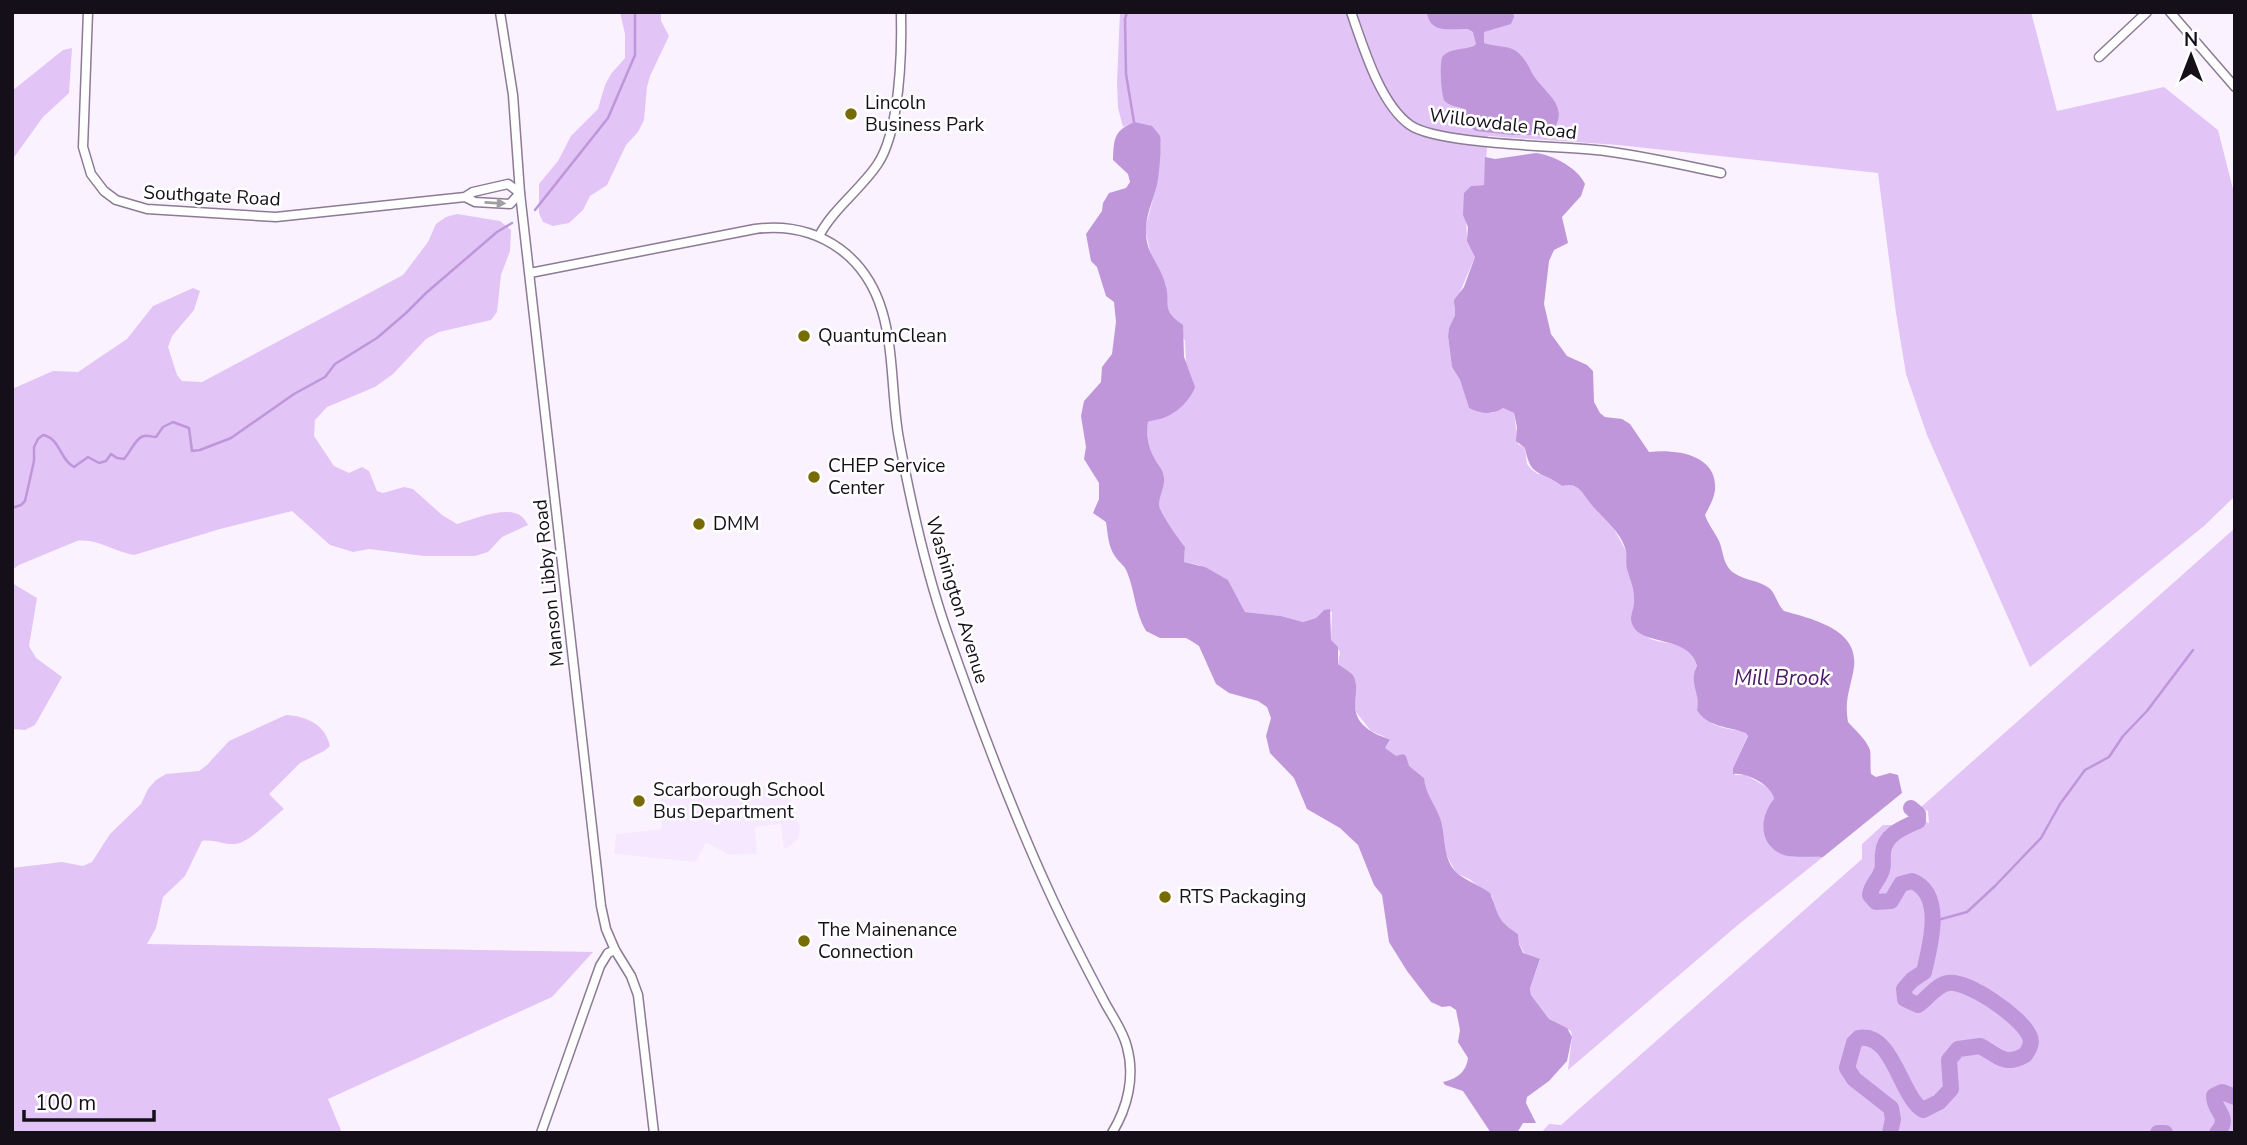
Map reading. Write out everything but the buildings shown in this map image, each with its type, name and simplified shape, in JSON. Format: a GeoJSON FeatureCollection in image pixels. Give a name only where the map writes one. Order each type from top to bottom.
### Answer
{"type":"FeatureCollection","features":[{"type":"Feature","properties":{"kind":"street","name":"Southgate Road"},"geometry":{"type":"LineString","coordinates":[[88,12],[83,147],[93,178],[117,200],[147,209],[276,217],[465,197],[473,192],[508,184],[520,193],[510,204],[475,202],[465,197]]}},
{"type":"Feature","properties":{"kind":"street","name":"Manson Libby Road"},"geometry":{"type":"LineString","coordinates":[[500,12],[513,95],[520,193],[601,906],[606,929],[615,950]]}},
{"type":"Feature","properties":{"kind":"street"},"geometry":{"type":"LineString","coordinates":[[819,236],[826,224],[873,172],[885,151],[900,64],[901,12]]}},
{"type":"Feature","properties":{"kind":"street","name":"Willowdale Road"},"geometry":{"type":"LineString","coordinates":[[1351,12],[1389,103],[1401,118],[1419,130],[1460,138],[1606,151],[1721,173]]}},
{"type":"Feature","properties":{"kind":"street"},"geometry":{"type":"LineString","coordinates":[[2099,57],[2147,12]]}},
{"type":"Feature","properties":{"kind":"street"},"geometry":{"type":"LineString","coordinates":[[2170,12],[2235,87]]}},
{"type":"Feature","properties":{"kind":"street","name":"Washington Avenue"},"geometry":{"type":"LineString","coordinates":[[530,274],[766,228],[789,228],[819,236],[834,245],[858,265],[872,283],[887,324],[904,469],[939,609],[978,720],[1020,827],[1059,913],[1127,1046],[1130,1068],[1128,1096],[1112,1133]]}},
{"type":"Feature","properties":{"kind":"street"},"geometry":{"type":"LineString","coordinates":[[541,1133],[600,965],[608,953],[615,950],[631,976],[638,995],[653,1133]]}},
{"type":"Feature","properties":{"kind":"shaded area"},"geometry":{"type":"Polygon","coordinates":[[[620,12],[661,12],[661,21],[669,36],[650,76],[644,120],[638,132],[626,145],[607,185],[590,196],[583,210],[569,223],[553,226],[543,222],[539,213],[539,184],[558,161],[571,136],[598,109],[605,85],[625,58],[625,34],[620,12]]]}},
{"type":"Feature","properties":{"kind":"shaded area"},"geometry":{"type":"Polygon","coordinates":[[[1120,12],[2031,12],[2057,111],[2164,87],[2218,130],[2235,197],[2235,496],[2204,526],[2030,667],[1927,435],[1906,374],[1878,173],[1618,145],[1488,136],[1484,185],[1471,186],[1467,211],[1467,236],[1475,257],[1454,306],[1455,315],[1448,336],[1452,367],[1460,380],[1469,408],[1492,413],[1503,408],[1514,413],[1518,444],[1525,448],[1527,464],[1532,470],[1538,474],[1546,474],[1562,486],[1569,484],[1580,487],[1589,502],[1614,529],[1626,551],[1628,572],[1633,581],[1635,599],[1631,617],[1646,636],[1688,650],[1697,667],[1697,699],[1702,714],[1714,724],[1746,732],[1748,735],[1733,768],[1735,775],[1746,775],[1770,789],[1798,855],[1823,857],[1739,924],[1568,1070],[1571,1031],[1549,1019],[1531,995],[1530,988],[1540,960],[1524,953],[1518,934],[1507,927],[1497,914],[1492,896],[1456,873],[1445,852],[1440,818],[1424,786],[1424,778],[1386,750],[1390,741],[1371,731],[1356,712],[1356,682],[1350,672],[1338,664],[1340,652],[1331,640],[1332,612],[1324,610],[1316,618],[1303,622],[1281,616],[1245,612],[1228,580],[1199,565],[1184,562],[1185,547],[1160,511],[1164,478],[1149,445],[1148,422],[1160,419],[1177,409],[1186,362],[1185,341],[1166,306],[1166,285],[1152,259],[1145,229],[1157,184],[1161,142],[1134,122],[1123,127],[1118,108],[1120,12]]]}},
{"type":"Feature","properties":{"kind":"shaded area"},"geometry":{"type":"Polygon","coordinates":[[[72,48],[69,93],[43,117],[12,160],[12,91],[63,50],[72,48]]]}},
{"type":"Feature","properties":{"kind":"shaded area"},"geometry":{"type":"Polygon","coordinates":[[[457,214],[500,221],[511,230],[510,251],[501,275],[497,312],[491,320],[439,332],[426,339],[393,374],[375,387],[327,407],[315,420],[314,436],[334,466],[349,473],[362,467],[369,471],[377,491],[383,493],[404,487],[413,489],[442,515],[457,524],[507,512],[521,516],[528,525],[502,537],[488,552],[475,556],[424,556],[369,549],[353,552],[330,545],[292,511],[134,555],[98,543],[77,541],[12,570],[12,389],[53,371],[78,372],[127,339],[153,306],[193,288],[200,291],[194,310],[172,336],[168,347],[177,375],[182,381],[202,382],[403,275],[428,242],[436,224],[457,214]]]}},
{"type":"Feature","properties":{"kind":"shaded area"},"geometry":{"type":"Polygon","coordinates":[[[2235,528],[2235,1133],[1541,1133],[1549,1124],[1561,1125],[1862,859],[1862,844],[1883,825],[1907,821],[1914,824],[1923,821],[1929,823],[1928,811],[1920,808],[2235,528]]]}},
{"type":"Feature","properties":{"kind":"shaded area"},"geometry":{"type":"Polygon","coordinates":[[[12,583],[37,598],[29,646],[36,658],[62,677],[35,725],[25,730],[12,729],[12,583]]]}},
{"type":"Feature","properties":{"kind":"shaded area"},"geometry":{"type":"Polygon","coordinates":[[[286,715],[301,717],[314,723],[324,732],[330,746],[300,763],[269,794],[284,809],[253,835],[235,844],[202,841],[185,876],[163,897],[156,928],[147,944],[593,952],[552,997],[328,1099],[342,1133],[12,1133],[12,868],[62,862],[83,866],[92,862],[110,834],[141,804],[156,780],[166,774],[199,771],[229,741],[286,715]]]}},
{"type":"Feature","properties":{"kind":"shaded area"},"geometry":{"type":"Polygon","coordinates":[[[784,785],[800,827],[799,838],[789,847],[784,849],[781,824],[755,827],[757,854],[729,855],[706,842],[696,862],[614,854],[616,834],[662,829],[660,795],[784,785]]]}},
{"type":"Feature","properties":{"kind":"water"},"geometry":{"type":"Polygon","coordinates":[[[1427,12],[1513,12],[1511,24],[1484,32],[1484,43],[1519,53],[1555,102],[1559,117],[1549,135],[1512,135],[1476,131],[1471,128],[1464,109],[1444,100],[1441,70],[1442,59],[1446,53],[1476,44],[1473,32],[1468,29],[1437,27],[1432,24],[1427,12]]]}},
{"type":"Feature","properties":{"kind":"water"},"geometry":{"type":"Polygon","coordinates":[[[1134,122],[1152,126],[1160,136],[1159,175],[1147,221],[1147,240],[1165,283],[1169,310],[1183,325],[1184,357],[1195,387],[1190,397],[1176,411],[1148,422],[1149,445],[1164,477],[1160,509],[1185,547],[1184,562],[1205,567],[1228,580],[1245,612],[1281,616],[1303,622],[1330,609],[1331,640],[1338,647],[1338,664],[1352,674],[1355,680],[1358,718],[1374,733],[1390,740],[1385,748],[1396,756],[1406,756],[1409,766],[1424,778],[1428,794],[1440,818],[1450,864],[1461,876],[1490,893],[1502,921],[1518,934],[1523,953],[1540,959],[1530,988],[1531,995],[1549,1019],[1567,1028],[1572,1037],[1567,1061],[1549,1081],[1527,1097],[1526,1103],[1536,1123],[1523,1123],[1517,1133],[1491,1133],[1463,1091],[1443,1082],[1460,1074],[1468,1058],[1458,1042],[1460,1030],[1456,1010],[1431,1002],[1389,942],[1382,895],[1374,885],[1358,845],[1340,828],[1307,809],[1294,778],[1270,753],[1266,736],[1271,718],[1267,707],[1258,701],[1229,693],[1216,684],[1199,646],[1193,642],[1186,638],[1160,638],[1146,631],[1126,570],[1110,546],[1106,522],[1093,513],[1099,499],[1099,483],[1084,459],[1086,447],[1081,416],[1084,401],[1101,382],[1102,367],[1112,354],[1116,322],[1114,302],[1106,296],[1097,267],[1091,261],[1086,234],[1102,211],[1109,193],[1126,188],[1130,182],[1128,174],[1113,160],[1113,153],[1118,133],[1134,122]]]}},
{"type":"Feature","properties":{"kind":"water","name":"Mill Brook"},"geometry":{"type":"Polygon","coordinates":[[[1536,153],[1564,163],[1582,178],[1585,184],[1581,196],[1562,217],[1568,243],[1554,250],[1549,261],[1544,304],[1551,334],[1567,356],[1587,365],[1593,371],[1594,402],[1600,413],[1630,424],[1649,452],[1682,453],[1693,456],[1710,468],[1715,490],[1705,515],[1730,570],[1769,588],[1784,611],[1831,628],[1849,643],[1854,654],[1847,700],[1848,722],[1870,750],[1871,774],[1876,777],[1890,773],[1898,775],[1902,793],[1823,857],[1788,856],[1775,851],[1769,845],[1765,838],[1764,822],[1774,799],[1772,794],[1758,780],[1733,774],[1733,768],[1748,736],[1707,720],[1697,710],[1694,677],[1697,666],[1692,655],[1673,644],[1641,634],[1634,628],[1631,619],[1633,591],[1626,551],[1620,537],[1579,489],[1572,485],[1562,486],[1530,465],[1525,448],[1516,441],[1514,413],[1503,408],[1486,413],[1469,408],[1460,380],[1452,367],[1448,336],[1455,315],[1454,300],[1464,287],[1475,257],[1467,241],[1468,227],[1463,215],[1464,193],[1471,186],[1484,185],[1485,157],[1495,159],[1536,153]]]}},
{"type":"Feature","properties":{"kind":"waterway"},"geometry":{"type":"LineString","coordinates":[[535,210],[608,118],[635,55],[635,12]]}},
{"type":"Feature","properties":{"kind":"waterway"},"geometry":{"type":"LineString","coordinates":[[1127,12],[1126,74],[1134,122]]}},
{"type":"Feature","properties":{"kind":"waterway"},"geometry":{"type":"LineString","coordinates":[[12,508],[25,501],[34,461],[34,447],[43,435],[53,440],[69,464],[74,467],[88,457],[99,463],[106,461],[111,454],[124,459],[141,437],[156,437],[163,427],[173,422],[189,428],[192,451],[231,438],[294,394],[325,377],[335,364],[377,338],[497,232],[512,223]]}},
{"type":"Feature","properties":{"kind":"waterway"},"geometry":{"type":"LineString","coordinates":[[1934,921],[1967,912],[2041,838],[2060,804],[2085,770],[2109,757],[2193,650]]}},
{"type":"Feature","properties":{"kind":"waterway","name":"Mill Brook"},"geometry":{"type":"LineString","coordinates":[[1890,1133],[1893,1119],[1891,1108],[1854,1079],[1847,1068],[1854,1043],[1859,1038],[1871,1039],[1880,1045],[1888,1054],[1915,1103],[1923,1110],[1939,1102],[1951,1089],[1949,1060],[1958,1049],[1980,1046],[2001,1058],[2012,1060],[2025,1055],[2031,1043],[2029,1035],[2016,1019],[1993,1001],[1968,987],[1944,984],[1918,1005],[1905,999],[1904,989],[1924,972],[1927,961],[1933,922],[1929,897],[1912,881],[1901,884],[1891,901],[1876,902],[1870,895],[1882,870],[1884,846],[1887,841],[1896,832],[1918,821],[1918,814],[1911,808]]}},
{"type":"Feature","properties":{"kind":"waterway"},"geometry":{"type":"LineString","coordinates":[[2217,1133],[2223,1118],[2214,1096],[2222,1092],[2235,1097]]}},
{"type":"Feature","properties":{"kind":"waterway"},"geometry":{"type":"LineString","coordinates":[[2158,1133],[2165,1133]]}},
{"type":"Feature","properties":{"kind":"place","name":"Lincoln Business Park"},"geometry":{"type":"Point","coordinates":[851,114]}},
{"type":"Feature","properties":{"kind":"place","name":"QuantumClean"},"geometry":{"type":"Point","coordinates":[804,336]}},
{"type":"Feature","properties":{"kind":"place","name":"CHEP Service Center"},"geometry":{"type":"Point","coordinates":[814,477]}},
{"type":"Feature","properties":{"kind":"place","name":"DMM"},"geometry":{"type":"Point","coordinates":[699,524]}},
{"type":"Feature","properties":{"kind":"place","name":"Scarborough School Bus Department"},"geometry":{"type":"Point","coordinates":[639,801]}},
{"type":"Feature","properties":{"kind":"place","name":"RTS Packaging"},"geometry":{"type":"Point","coordinates":[1165,897]}},
{"type":"Feature","properties":{"kind":"place","name":"The Mainenance Connection"},"geometry":{"type":"Point","coordinates":[804,941]}}]}
